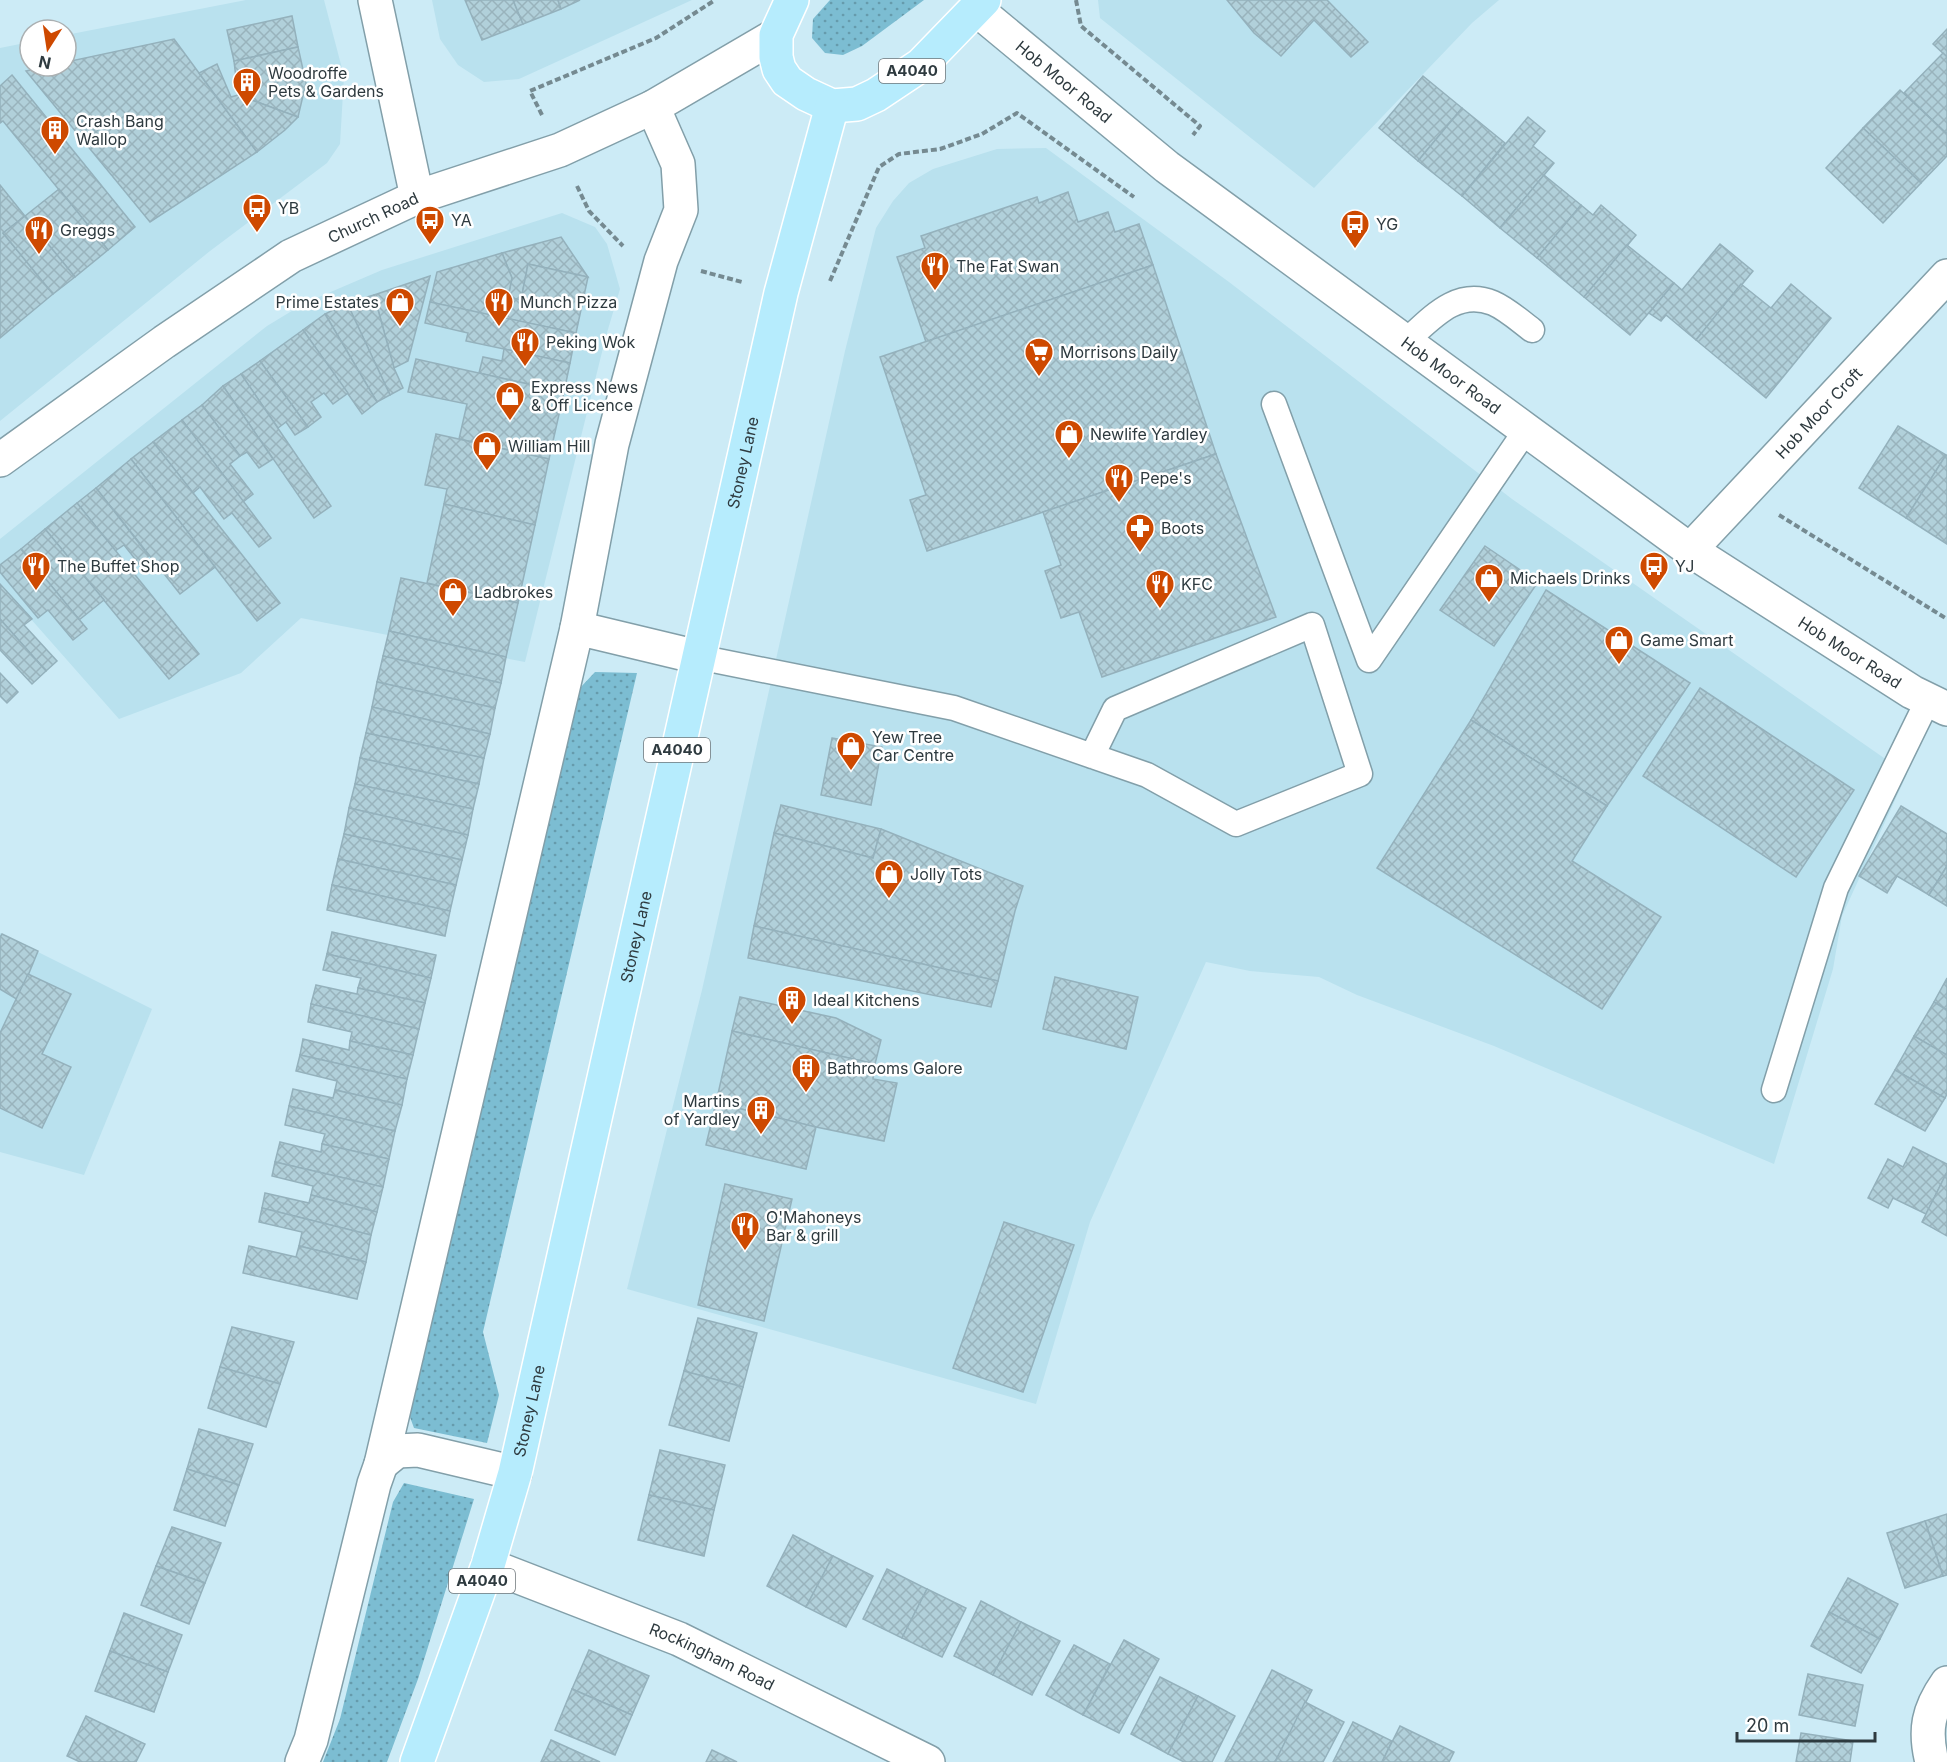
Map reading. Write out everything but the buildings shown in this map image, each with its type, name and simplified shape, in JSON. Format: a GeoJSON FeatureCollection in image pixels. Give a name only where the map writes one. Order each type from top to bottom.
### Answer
{"type":"FeatureCollection","features":[{"type":"Feature","properties":{"kind":"main road"},"geometry":{"type":"LineString","coordinates":[[792,0],[776,35],[776,57],[779,69],[787,81],[806,94],[832,106]]}},
{"type":"Feature","properties":{"kind":"main road","name":"A4040"},"geometry":{"type":"LineString","coordinates":[[832,106],[857,104],[876,95],[921,65],[980,4]]}},
{"type":"Feature","properties":{"kind":"main road","name":"Stoney Lane"},"geometry":{"type":"LineString","coordinates":[[417,1762],[488,1565],[515,1473],[782,293],[832,106]]}},
{"type":"Feature","properties":{"kind":"street"},"geometry":{"type":"LineString","coordinates":[[375,0],[417,197]]}},
{"type":"Feature","properties":{"kind":"street","name":"Hob Moor Road"},"geometry":{"type":"LineString","coordinates":[[980,4],[1167,167],[1405,342],[1690,550],[1911,692],[1937,704]]}},
{"type":"Feature","properties":{"kind":"street","name":"Church Road"},"geometry":{"type":"LineString","coordinates":[[0,460],[164,342],[291,256],[417,197],[560,150],[653,107],[776,35]]}},
{"type":"Feature","properties":{"kind":"street"},"geometry":{"type":"LineString","coordinates":[[302,1762],[310,1740],[381,1464],[578,628],[612,444],[661,261],[681,210],[678,164],[653,107]]}},
{"type":"Feature","properties":{"kind":"street","name":"Hob Moor Croft"},"geometry":{"type":"LineString","coordinates":[[1690,550],[1947,276]]}},
{"type":"Feature","properties":{"kind":"street"},"geometry":{"type":"LineString","coordinates":[[578,628],[698,657]]}},
{"type":"Feature","properties":{"kind":"street"},"geometry":{"type":"LineString","coordinates":[[381,1464],[397,1451],[418,1450],[515,1473]]}},
{"type":"Feature","properties":{"kind":"street","name":"Rockingham Road"},"geometry":{"type":"LineString","coordinates":[[488,1565],[679,1639],[928,1762]]}},
{"type":"Feature","properties":{"kind":"street"},"geometry":{"type":"LineString","coordinates":[[1932,1762],[1928,1744],[1929,1720],[1937,1698],[1947,1683]]}},
{"type":"Feature","properties":{"kind":"lane"},"geometry":{"type":"LineString","coordinates":[[1405,342],[1448,305],[1472,298],[1494,303],[1532,330]]}},
{"type":"Feature","properties":{"kind":"lane"},"geometry":{"type":"LineString","coordinates":[[1274,404],[1369,660],[1526,430]]}},
{"type":"Feature","properties":{"kind":"lane"},"geometry":{"type":"LineString","coordinates":[[698,657],[954,708],[1092,756],[1147,775],[1236,824],[1360,774],[1312,625],[1115,709],[1092,756]]}},
{"type":"Feature","properties":{"kind":"lane"},"geometry":{"type":"LineString","coordinates":[[1774,1090],[1836,888],[1937,704]]}},
{"type":"Feature","properties":{"kind":"path"},"geometry":{"type":"LineString","coordinates":[[1076,0],[1081,26],[1200,126]]}},
{"type":"Feature","properties":{"kind":"path"},"geometry":{"type":"LineString","coordinates":[[1743,493],[1947,619]]}},
{"type":"Feature","properties":{"kind":"shaded area"},"geometry":{"type":"Polygon","coordinates":[[[246,0],[324,0],[344,76],[340,144],[327,163],[210,251],[0,421],[0,48],[18,44],[18,78],[78,78],[78,33],[246,0]]]}},
{"type":"Feature","properties":{"kind":"shaded area"},"geometry":{"type":"Polygon","coordinates":[[[432,0],[692,0],[519,79],[484,82],[458,65],[440,39],[432,0]]]}},
{"type":"Feature","properties":{"kind":"shaded area"},"geometry":{"type":"Polygon","coordinates":[[[830,0],[924,0],[862,46],[843,55],[825,53],[812,38],[813,19],[830,0]]]}},
{"type":"Feature","properties":{"kind":"shaded area"},"geometry":{"type":"Polygon","coordinates":[[[1098,0],[1499,0],[1472,23],[1314,188],[1100,18],[1098,0]]]}},
{"type":"Feature","properties":{"kind":"shaded area"},"geometry":{"type":"Polygon","coordinates":[[[1046,148],[1229,282],[1512,499],[1907,774],[1842,916],[1833,969],[1774,1164],[1494,1046],[1357,995],[1319,977],[1250,971],[1206,962],[1090,1222],[1036,1404],[627,1289],[702,990],[845,351],[876,228],[893,201],[909,183],[933,169],[997,149],[1046,148]]]}},
{"type":"Feature","properties":{"kind":"shaded area"},"geometry":{"type":"Polygon","coordinates":[[[562,213],[595,227],[607,244],[620,289],[606,336],[525,662],[301,618],[241,673],[119,719],[0,584],[0,539],[267,326],[305,303],[382,270],[562,213]]]}},
{"type":"Feature","properties":{"kind":"shaded area"},"geometry":{"type":"Polygon","coordinates":[[[595,672],[637,673],[483,1332],[499,1395],[487,1443],[414,1428],[407,1409],[579,689],[595,672]]]}},
{"type":"Feature","properties":{"kind":"shaded area"},"geometry":{"type":"Polygon","coordinates":[[[0,933],[152,1009],[84,1175],[0,1152],[0,933]]]}},
{"type":"Feature","properties":{"kind":"shaded area"},"geometry":{"type":"Polygon","coordinates":[[[404,1483],[474,1499],[418,1679],[387,1762],[323,1762],[340,1719],[393,1502],[404,1483]]]}},
{"type":"Feature","properties":{"kind":"place","name":"Woodroffe Pets & Gardens"},"geometry":{"type":"Point","coordinates":[247,108]}},
{"type":"Feature","properties":{"kind":"place","name":"Crash Bang Wallop"},"geometry":{"type":"Point","coordinates":[55,156]}},
{"type":"Feature","properties":{"kind":"place","name":"YB"},"geometry":{"type":"Point","coordinates":[257,234]}},
{"type":"Feature","properties":{"kind":"place","name":"YA"},"geometry":{"type":"Point","coordinates":[430,246]}},
{"type":"Feature","properties":{"kind":"place","name":"YG"},"geometry":{"type":"Point","coordinates":[1355,250]}},
{"type":"Feature","properties":{"kind":"place","name":"Greggs"},"geometry":{"type":"Point","coordinates":[39,256]}},
{"type":"Feature","properties":{"kind":"place","name":"The Fat Swan"},"geometry":{"type":"Point","coordinates":[935,292]}},
{"type":"Feature","properties":{"kind":"place","name":"Prime Estates"},"geometry":{"type":"Point","coordinates":[400,328]}},
{"type":"Feature","properties":{"kind":"place","name":"Munch Pizza"},"geometry":{"type":"Point","coordinates":[499,328]}},
{"type":"Feature","properties":{"kind":"place","name":"Peking Wok"},"geometry":{"type":"Point","coordinates":[525,368]}},
{"type":"Feature","properties":{"kind":"place","name":"Morrisons Daily"},"geometry":{"type":"Point","coordinates":[1039,378]}},
{"type":"Feature","properties":{"kind":"place","name":"Express News & Off Licence"},"geometry":{"type":"Point","coordinates":[510,422]}},
{"type":"Feature","properties":{"kind":"place","name":"Newlife Yardley"},"geometry":{"type":"Point","coordinates":[1069,460]}},
{"type":"Feature","properties":{"kind":"place","name":"William Hill"},"geometry":{"type":"Point","coordinates":[487,472]}},
{"type":"Feature","properties":{"kind":"place","name":"Pepe's"},"geometry":{"type":"Point","coordinates":[1119,504]}},
{"type":"Feature","properties":{"kind":"place","name":"Boots"},"geometry":{"type":"Point","coordinates":[1140,554]}},
{"type":"Feature","properties":{"kind":"place","name":"The Buffet Shop"},"geometry":{"type":"Point","coordinates":[36,592]}},
{"type":"Feature","properties":{"kind":"place","name":"YJ"},"geometry":{"type":"Point","coordinates":[1654,592]}},
{"type":"Feature","properties":{"kind":"place","name":"Michaels Drinks"},"geometry":{"type":"Point","coordinates":[1489,604]}},
{"type":"Feature","properties":{"kind":"place","name":"KFC"},"geometry":{"type":"Point","coordinates":[1160,610]}},
{"type":"Feature","properties":{"kind":"place","name":"Ladbrokes"},"geometry":{"type":"Point","coordinates":[453,618]}},
{"type":"Feature","properties":{"kind":"place","name":"Game Smart"},"geometry":{"type":"Point","coordinates":[1619,666]}},
{"type":"Feature","properties":{"kind":"place","name":"Yew Tree Car Centre"},"geometry":{"type":"Point","coordinates":[851,772]}},
{"type":"Feature","properties":{"kind":"place","name":"Jolly Tots"},"geometry":{"type":"Point","coordinates":[889,900]}},
{"type":"Feature","properties":{"kind":"place","name":"Ideal Kitchens"},"geometry":{"type":"Point","coordinates":[792,1026]}},
{"type":"Feature","properties":{"kind":"place","name":"Bathrooms Galore"},"geometry":{"type":"Point","coordinates":[806,1094]}},
{"type":"Feature","properties":{"kind":"place","name":"Martins of Yardley"},"geometry":{"type":"Point","coordinates":[761,1136]}},
{"type":"Feature","properties":{"kind":"place","name":"O'Mahoneys Bar & grill"},"geometry":{"type":"Point","coordinates":[745,1252]}}]}
